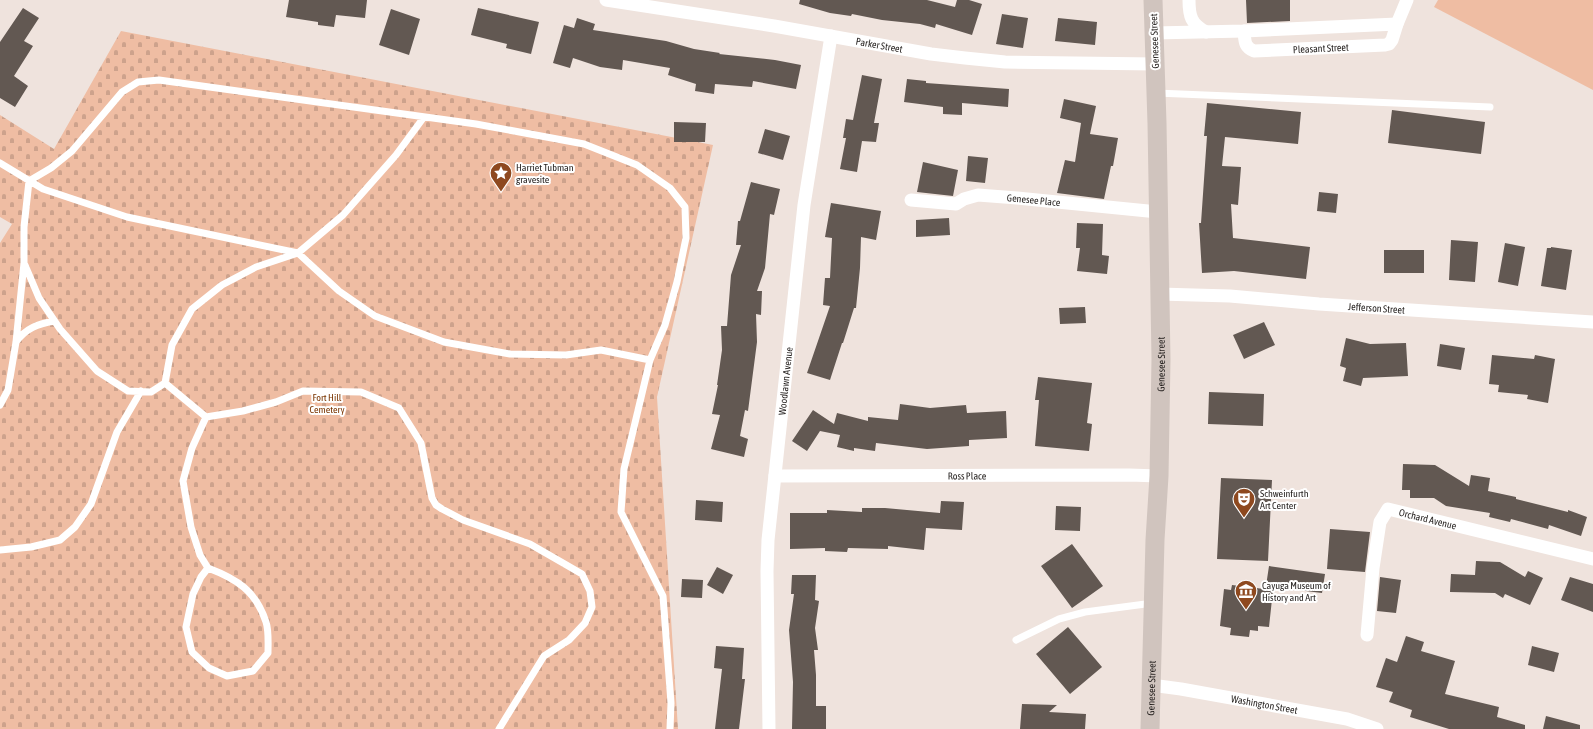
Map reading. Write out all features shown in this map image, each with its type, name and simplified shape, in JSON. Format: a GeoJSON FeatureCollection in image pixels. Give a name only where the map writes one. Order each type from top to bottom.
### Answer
{"type":"FeatureCollection","features":[{"type":"Feature","properties":{"kind":"main road","name":"Genesee Street"},"geometry":{"type":"LineString","coordinates":[[1150,729],[1153,604],[1159,476],[1161,360],[1153,0]]}},
{"type":"Feature","properties":{"kind":"street","name":"Parker Street"},"geometry":{"type":"LineString","coordinates":[[606,0],[831,36],[931,54],[1005,62],[1155,64]]}},
{"type":"Feature","properties":{"kind":"street"},"geometry":{"type":"LineString","coordinates":[[1189,0],[1191,18],[1197,27],[1206,32]]}},
{"type":"Feature","properties":{"kind":"street","name":"Pleasant Street"},"geometry":{"type":"LineString","coordinates":[[1244,31],[1246,45],[1249,49],[1254,51],[1389,44],[1392,40],[1407,0]]}},
{"type":"Feature","properties":{"kind":"street","name":"Pleasant Street"},"geometry":{"type":"LineString","coordinates":[[1154,33],[1244,31],[1397,24]]}},
{"type":"Feature","properties":{"kind":"street","name":"Woodlawn Avenue"},"geometry":{"type":"LineString","coordinates":[[769,729],[766,571],[804,205],[831,36]]}},
{"type":"Feature","properties":{"kind":"street","name":"Genesee Place"},"geometry":{"type":"LineString","coordinates":[[911,200],[956,204],[964,199],[978,195],[1158,212]]}},
{"type":"Feature","properties":{"kind":"street","name":"Jefferson Street"},"geometry":{"type":"LineString","coordinates":[[1159,294],[1230,296],[1593,322]]}},
{"type":"Feature","properties":{"kind":"street","name":"Ross Place"},"geometry":{"type":"LineString","coordinates":[[775,476],[1129,474],[1159,476]]}},
{"type":"Feature","properties":{"kind":"street","name":"Orchard Avenue"},"geometry":{"type":"LineString","coordinates":[[1367,634],[1373,568],[1380,522],[1388,509],[1593,559]]}},
{"type":"Feature","properties":{"kind":"street","name":"Washington Street"},"geometry":{"type":"LineString","coordinates":[[1151,685],[1347,719],[1377,729]]}},
{"type":"Feature","properties":{"kind":"lane"},"geometry":{"type":"LineString","coordinates":[[30,181],[51,168],[72,152],[122,92],[138,82],[159,80],[476,124],[584,144],[637,165],[670,188],[684,207],[686,238],[677,282],[665,325],[650,360],[624,469],[621,512],[663,596],[671,703],[670,729]]}},
{"type":"Feature","properties":{"kind":"lane"},"geometry":{"type":"LineString","coordinates":[[1156,93],[1490,107]]}},
{"type":"Feature","properties":{"kind":"lane"},"geometry":{"type":"LineString","coordinates":[[24,263],[39,298],[54,321],[97,371],[128,391],[151,392],[165,383],[172,345],[192,309],[222,285],[256,267],[298,253],[343,214],[396,155],[424,117]]}},
{"type":"Feature","properties":{"kind":"lane"},"geometry":{"type":"LineString","coordinates":[[0,162],[44,189],[127,217],[298,253],[339,291],[375,316],[444,342],[510,354],[566,355],[601,350],[650,360]]}},
{"type":"Feature","properties":{"kind":"lane"},"geometry":{"type":"LineString","coordinates":[[0,405],[8,390],[16,342],[24,263],[24,227],[30,181]]}},
{"type":"Feature","properties":{"kind":"lane"},"geometry":{"type":"LineString","coordinates":[[16,342],[22,334],[37,324],[54,321]]}},
{"type":"Feature","properties":{"kind":"lane"},"geometry":{"type":"LineString","coordinates":[[165,383],[206,418]]}},
{"type":"Feature","properties":{"kind":"lane"},"geometry":{"type":"LineString","coordinates":[[0,550],[31,547],[60,540],[75,526],[91,504],[117,432],[141,391]]}},
{"type":"Feature","properties":{"kind":"lane"},"geometry":{"type":"LineString","coordinates":[[206,418],[243,411],[276,402],[303,391],[361,392],[398,408],[414,431],[421,443],[432,498],[436,505],[463,520],[530,544],[582,574],[590,591],[592,607],[585,623],[569,640],[544,656],[499,729]]}},
{"type":"Feature","properties":{"kind":"lane"},"geometry":{"type":"LineString","coordinates":[[206,418],[192,448],[183,480],[191,527],[200,554],[208,568],[226,575],[244,586],[254,598],[267,623],[268,653],[253,671],[227,676],[209,668],[192,652],[186,627],[193,594],[201,577],[208,568]]}},
{"type":"Feature","properties":{"kind":"lane"},"geometry":{"type":"LineString","coordinates":[[1016,640],[1059,619],[1085,612],[1153,604]]}},
{"type":"Feature","properties":{"kind":"green space"},"geometry":{"type":"Polygon","coordinates":[[[1438,0],[1593,0],[1593,90],[1434,7],[1438,0]]]}},
{"type":"Feature","properties":{"kind":"green space","name":"Fort Hill Cemetery"},"geometry":{"type":"Polygon","coordinates":[[[121,31],[713,145],[657,397],[678,729],[0,729],[0,243],[12,224],[0,217],[0,115],[54,149],[121,31]]]}},
{"type":"Feature","properties":{"kind":"building"},"geometry":{"type":"Polygon","coordinates":[[[289,0],[367,0],[365,18],[336,15],[334,27],[318,25],[318,22],[286,17],[289,0]]]}},
{"type":"Feature","properties":{"kind":"building"},"geometry":{"type":"Polygon","coordinates":[[[800,0],[927,0],[955,7],[957,0],[969,0],[982,4],[972,35],[936,24],[935,28],[920,24],[882,20],[852,14],[851,16],[830,13],[799,4],[800,0]]]}},
{"type":"Feature","properties":{"kind":"building"},"geometry":{"type":"Polygon","coordinates":[[[1246,0],[1290,0],[1290,21],[1247,23],[1246,0]]]}},
{"type":"Feature","properties":{"kind":"building"},"geometry":{"type":"Polygon","coordinates":[[[23,8],[39,18],[24,41],[33,46],[14,76],[28,86],[15,107],[0,98],[0,42],[23,8]]]}},
{"type":"Feature","properties":{"kind":"building"},"geometry":{"type":"Polygon","coordinates":[[[478,8],[539,22],[531,54],[506,48],[507,44],[471,35],[478,8]]]}},
{"type":"Feature","properties":{"kind":"building"},"geometry":{"type":"Polygon","coordinates":[[[391,9],[420,19],[409,55],[379,45],[391,9]]]}},
{"type":"Feature","properties":{"kind":"building"},"geometry":{"type":"Polygon","coordinates":[[[1002,14],[1028,18],[1023,48],[996,44],[1002,14]]]}},
{"type":"Feature","properties":{"kind":"building"},"geometry":{"type":"Polygon","coordinates":[[[577,18],[595,24],[593,30],[666,41],[694,49],[720,53],[719,54],[775,60],[801,65],[796,89],[753,81],[752,87],[715,84],[714,94],[695,91],[696,84],[668,75],[670,68],[623,60],[622,70],[600,67],[573,58],[570,68],[553,63],[564,25],[574,28],[577,18]]]}},
{"type":"Feature","properties":{"kind":"building"},"geometry":{"type":"Polygon","coordinates":[[[1058,18],[1097,22],[1095,45],[1055,41],[1058,18]]]}},
{"type":"Feature","properties":{"kind":"building"},"geometry":{"type":"Polygon","coordinates":[[[862,75],[882,79],[874,123],[879,123],[876,142],[862,141],[857,172],[840,169],[846,138],[843,138],[846,119],[853,120],[862,75]]]}},
{"type":"Feature","properties":{"kind":"building"},"geometry":{"type":"Polygon","coordinates":[[[907,79],[926,81],[926,83],[1009,89],[1008,107],[962,103],[962,115],[943,114],[943,107],[904,102],[907,79]]]}},
{"type":"Feature","properties":{"kind":"building"},"geometry":{"type":"Polygon","coordinates":[[[1064,99],[1096,106],[1090,134],[1118,138],[1113,166],[1111,166],[1104,199],[1057,193],[1065,160],[1075,162],[1081,123],[1060,118],[1064,99]]]}},
{"type":"Feature","properties":{"kind":"building"},"geometry":{"type":"Polygon","coordinates":[[[1207,103],[1301,112],[1298,144],[1225,137],[1222,166],[1241,167],[1238,205],[1231,204],[1233,238],[1310,247],[1306,279],[1234,271],[1202,273],[1199,223],[1201,223],[1207,136],[1204,136],[1207,103]]]}},
{"type":"Feature","properties":{"kind":"building"},"geometry":{"type":"Polygon","coordinates":[[[1392,110],[1485,122],[1481,154],[1388,143],[1392,110]]]}},
{"type":"Feature","properties":{"kind":"building"},"geometry":{"type":"Polygon","coordinates":[[[674,122],[706,123],[705,142],[674,142],[674,122]]]}},
{"type":"Feature","properties":{"kind":"building"},"geometry":{"type":"Polygon","coordinates":[[[765,129],[790,136],[783,160],[758,153],[765,129]]]}},
{"type":"Feature","properties":{"kind":"building"},"geometry":{"type":"Polygon","coordinates":[[[968,156],[988,158],[985,183],[966,181],[968,156]]]}},
{"type":"Feature","properties":{"kind":"building"},"geometry":{"type":"Polygon","coordinates":[[[923,162],[958,170],[953,196],[917,192],[923,162]]]}},
{"type":"Feature","properties":{"kind":"building"},"geometry":{"type":"Polygon","coordinates":[[[751,182],[780,189],[774,215],[770,214],[765,268],[757,291],[762,291],[761,315],[756,314],[757,342],[748,411],[745,410],[740,436],[748,439],[744,457],[711,449],[720,415],[712,414],[718,385],[722,350],[721,326],[727,326],[731,275],[741,245],[736,245],[738,221],[740,221],[751,182]]]}},
{"type":"Feature","properties":{"kind":"building"},"geometry":{"type":"Polygon","coordinates":[[[1319,192],[1338,194],[1336,213],[1317,211],[1319,192]]]}},
{"type":"Feature","properties":{"kind":"building"},"geometry":{"type":"Polygon","coordinates":[[[831,203],[881,211],[876,240],[861,237],[856,308],[854,308],[830,380],[807,373],[830,306],[823,305],[825,278],[830,278],[832,238],[825,237],[831,203]]]}},
{"type":"Feature","properties":{"kind":"building"},"geometry":{"type":"Polygon","coordinates":[[[949,218],[950,235],[916,237],[916,220],[949,218]]]}},
{"type":"Feature","properties":{"kind":"building"},"geometry":{"type":"Polygon","coordinates":[[[1077,223],[1103,224],[1102,255],[1109,256],[1107,274],[1077,271],[1080,248],[1076,248],[1077,223]]]}},
{"type":"Feature","properties":{"kind":"building"},"geometry":{"type":"Polygon","coordinates":[[[1451,240],[1478,242],[1475,282],[1449,280],[1451,240]]]}},
{"type":"Feature","properties":{"kind":"building"},"geometry":{"type":"Polygon","coordinates":[[[1505,243],[1525,247],[1518,286],[1498,282],[1505,243]]]}},
{"type":"Feature","properties":{"kind":"building"},"geometry":{"type":"Polygon","coordinates":[[[1551,247],[1572,250],[1566,290],[1541,286],[1547,248],[1551,247]]]}},
{"type":"Feature","properties":{"kind":"building"},"geometry":{"type":"Polygon","coordinates":[[[1384,250],[1424,250],[1424,273],[1384,273],[1384,250]]]}},
{"type":"Feature","properties":{"kind":"building"},"geometry":{"type":"Polygon","coordinates":[[[1085,307],[1086,323],[1060,324],[1059,308],[1085,307]]]}},
{"type":"Feature","properties":{"kind":"building"},"geometry":{"type":"Polygon","coordinates":[[[1264,322],[1275,345],[1244,359],[1233,335],[1264,322]]]}},
{"type":"Feature","properties":{"kind":"building"},"geometry":{"type":"Polygon","coordinates":[[[1346,338],[1370,344],[1406,343],[1408,376],[1363,378],[1361,386],[1343,381],[1346,368],[1340,366],[1346,338]]]}},
{"type":"Feature","properties":{"kind":"building"},"geometry":{"type":"Polygon","coordinates":[[[1440,344],[1465,348],[1461,370],[1437,366],[1440,344]]]}},
{"type":"Feature","properties":{"kind":"building"},"geometry":{"type":"Polygon","coordinates":[[[1492,355],[1534,359],[1535,355],[1555,359],[1548,403],[1527,399],[1528,395],[1498,392],[1499,385],[1489,384],[1492,355]]]}},
{"type":"Feature","properties":{"kind":"building"},"geometry":{"type":"Polygon","coordinates":[[[1038,377],[1092,383],[1087,423],[1092,424],[1089,451],[1035,446],[1039,400],[1035,400],[1038,377]]]}},
{"type":"Feature","properties":{"kind":"building"},"geometry":{"type":"Polygon","coordinates":[[[1209,392],[1264,394],[1263,426],[1208,424],[1209,392]]]}},
{"type":"Feature","properties":{"kind":"building"},"geometry":{"type":"Polygon","coordinates":[[[900,404],[930,408],[966,405],[967,413],[1006,411],[1007,438],[969,440],[969,446],[927,449],[876,443],[875,451],[854,448],[854,451],[837,447],[840,435],[820,431],[807,451],[792,441],[813,410],[834,424],[837,413],[868,421],[868,417],[898,420],[900,404]]]}},
{"type":"Feature","properties":{"kind":"building"},"geometry":{"type":"Polygon","coordinates":[[[1403,464],[1435,465],[1469,486],[1471,475],[1490,478],[1488,491],[1516,497],[1516,499],[1568,512],[1568,510],[1587,517],[1581,536],[1549,525],[1548,529],[1511,519],[1510,522],[1489,517],[1490,513],[1446,506],[1434,498],[1410,498],[1410,490],[1402,490],[1403,464]]]}},
{"type":"Feature","properties":{"kind":"building","name":"Schweinfurth Art Center"},"geometry":{"type":"Polygon","coordinates":[[[1221,478],[1272,480],[1268,561],[1217,559],[1221,478]]]}},
{"type":"Feature","properties":{"kind":"building"},"geometry":{"type":"Polygon","coordinates":[[[696,500],[723,502],[722,522],[695,520],[696,500]]]}},
{"type":"Feature","properties":{"kind":"building"},"geometry":{"type":"Polygon","coordinates":[[[941,501],[964,502],[962,530],[926,528],[924,550],[888,546],[888,549],[848,548],[847,552],[825,551],[825,548],[790,549],[790,513],[827,513],[827,510],[862,512],[862,508],[885,508],[940,513],[941,501]]]}},
{"type":"Feature","properties":{"kind":"building"},"geometry":{"type":"Polygon","coordinates":[[[1056,506],[1081,507],[1080,531],[1055,530],[1056,506]]]}},
{"type":"Feature","properties":{"kind":"building"},"geometry":{"type":"Polygon","coordinates":[[[1330,529],[1370,532],[1365,572],[1327,569],[1330,529]]]}},
{"type":"Feature","properties":{"kind":"building"},"geometry":{"type":"Polygon","coordinates":[[[1072,544],[1103,586],[1072,608],[1041,566],[1072,544]]]}},
{"type":"Feature","properties":{"kind":"building"},"geometry":{"type":"Polygon","coordinates":[[[1476,561],[1500,562],[1525,577],[1528,571],[1543,578],[1530,605],[1505,594],[1503,598],[1495,593],[1450,592],[1451,574],[1475,575],[1476,561]]]}},
{"type":"Feature","properties":{"kind":"building"},"geometry":{"type":"Polygon","coordinates":[[[1269,566],[1325,574],[1322,593],[1266,586],[1269,566]]]}},
{"type":"Feature","properties":{"kind":"building"},"geometry":{"type":"Polygon","coordinates":[[[717,567],[733,575],[723,594],[707,585],[717,567]]]}},
{"type":"Feature","properties":{"kind":"building"},"geometry":{"type":"Polygon","coordinates":[[[792,575],[816,575],[815,600],[819,601],[815,628],[818,650],[814,650],[816,706],[826,706],[826,729],[792,729],[793,682],[789,630],[794,594],[791,594],[792,575]]]}},
{"type":"Feature","properties":{"kind":"building"},"geometry":{"type":"Polygon","coordinates":[[[1380,577],[1401,580],[1396,613],[1377,611],[1380,577]]]}},
{"type":"Feature","properties":{"kind":"building"},"geometry":{"type":"Polygon","coordinates":[[[1570,577],[1593,584],[1593,612],[1561,600],[1570,577]]]}},
{"type":"Feature","properties":{"kind":"building"},"geometry":{"type":"Polygon","coordinates":[[[682,579],[703,580],[702,598],[681,597],[682,579]]]}},
{"type":"Feature","properties":{"kind":"building","name":"Cayuga Museum of History and Art"},"geometry":{"type":"Polygon","coordinates":[[[1232,585],[1273,590],[1269,627],[1258,626],[1258,631],[1250,630],[1249,637],[1230,635],[1231,628],[1220,626],[1224,589],[1231,590],[1232,585]]]}},
{"type":"Feature","properties":{"kind":"building"},"geometry":{"type":"Polygon","coordinates":[[[1068,627],[1102,667],[1070,694],[1036,654],[1068,627]]]}},
{"type":"Feature","properties":{"kind":"building"},"geometry":{"type":"Polygon","coordinates":[[[1406,636],[1424,642],[1421,651],[1455,661],[1445,694],[1499,707],[1497,717],[1525,725],[1525,729],[1449,729],[1410,717],[1412,710],[1389,702],[1393,692],[1376,687],[1386,658],[1397,662],[1406,636]]]}},
{"type":"Feature","properties":{"kind":"building"},"geometry":{"type":"Polygon","coordinates":[[[716,646],[744,648],[742,679],[745,679],[739,729],[715,729],[722,669],[714,668],[716,646]]]}},
{"type":"Feature","properties":{"kind":"building"},"geometry":{"type":"Polygon","coordinates":[[[1532,646],[1559,653],[1554,672],[1528,665],[1532,646]]]}},
{"type":"Feature","properties":{"kind":"building"},"geometry":{"type":"Polygon","coordinates":[[[1022,704],[1057,705],[1049,712],[1086,714],[1085,729],[1020,729],[1022,704]]]}},
{"type":"Feature","properties":{"kind":"building"},"geometry":{"type":"Polygon","coordinates":[[[1546,716],[1580,725],[1580,729],[1543,729],[1546,716]]]}},
{"type":"Feature","properties":{"kind":"place","name":"Harriet Tubman gravesite"},"geometry":{"type":"Point","coordinates":[501,192]}},
{"type":"Feature","properties":{"kind":"place","name":"Schweinfurth Art Center"},"geometry":{"type":"Point","coordinates":[1244,518]}},
{"type":"Feature","properties":{"kind":"place","name":"Cayuga Museum of History and Art"},"geometry":{"type":"Point","coordinates":[1246,610]}}]}
